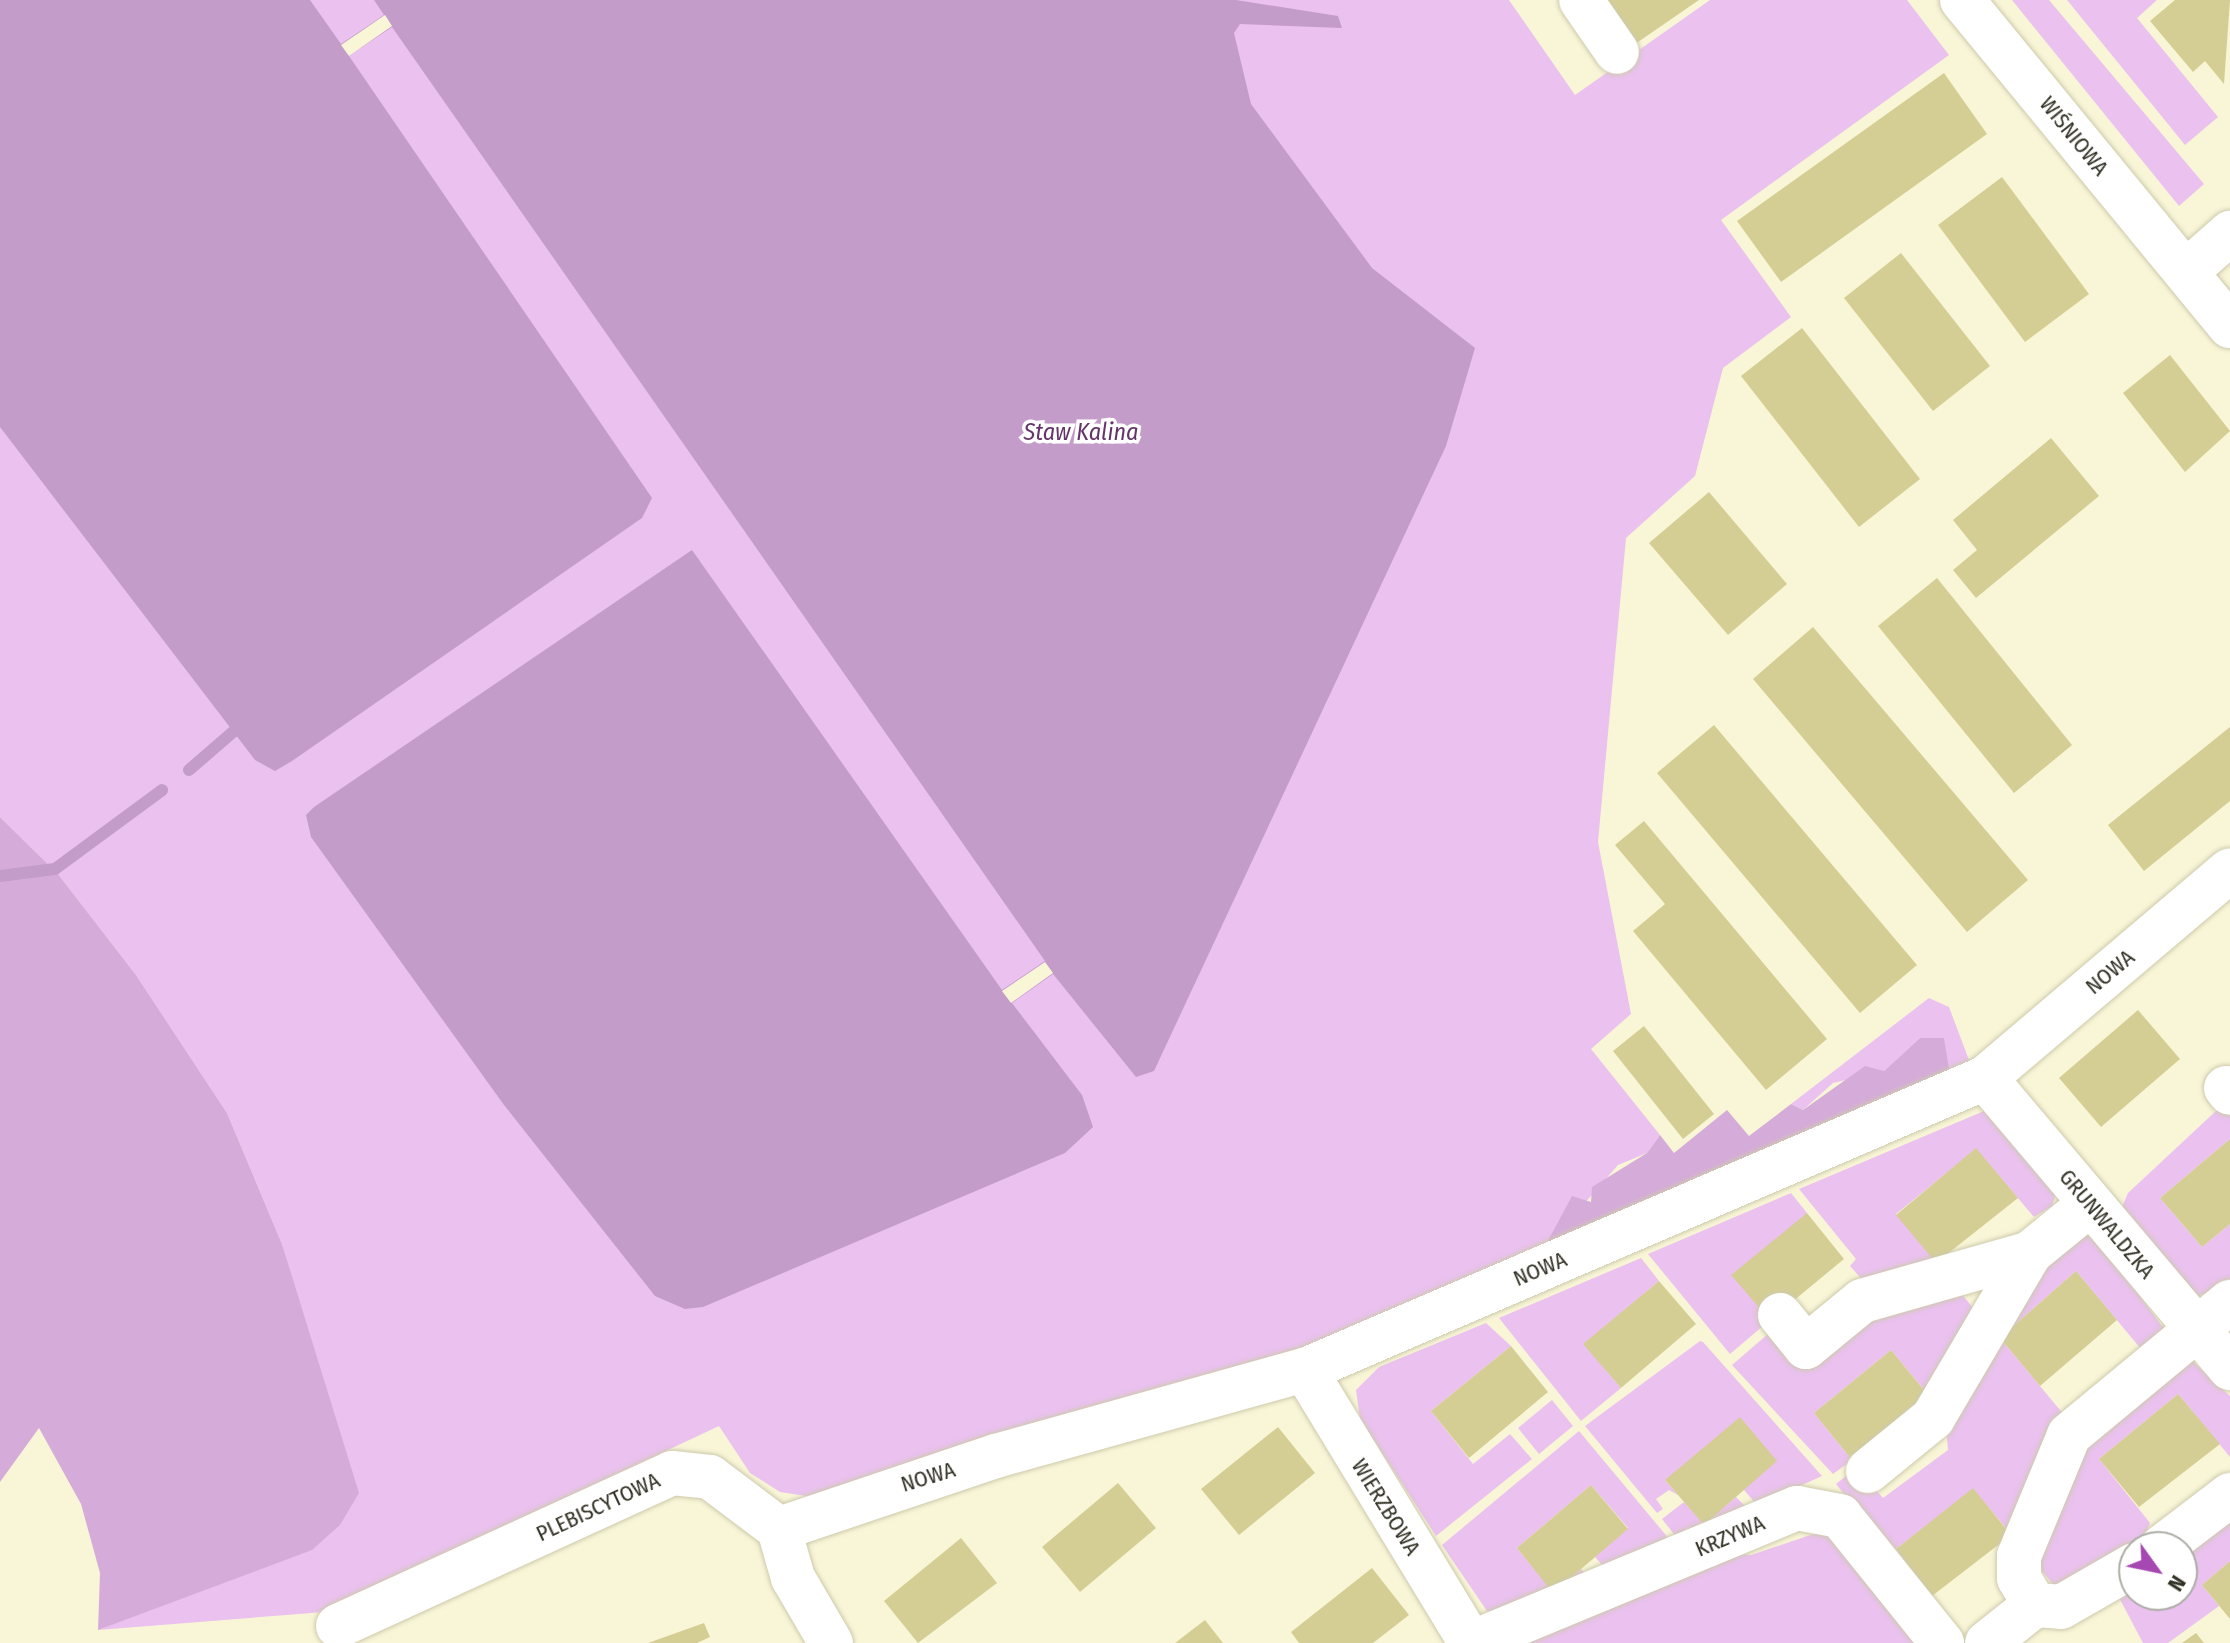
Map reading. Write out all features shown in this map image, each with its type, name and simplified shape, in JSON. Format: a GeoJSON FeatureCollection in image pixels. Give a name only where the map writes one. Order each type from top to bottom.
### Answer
{"type":"FeatureCollection","features":[{"type":"Feature","properties":{"kind":"street"},"geometry":{"type":"LineString","coordinates":[[1581,0],[1617,52]]}},
{"type":"Feature","properties":{"kind":"street","name":"WIŚNIOWA"},"geometry":{"type":"LineString","coordinates":[[1962,0],[2230,326]]}},
{"type":"Feature","properties":{"kind":"street"},"geometry":{"type":"LineString","coordinates":[[2186,272],[2230,233]]}},
{"type":"Feature","properties":{"kind":"street","name":"NOWA"},"geometry":{"type":"LineString","coordinates":[[779,1529],[996,1456],[1305,1370],[1985,1078],[2230,870]]}},
{"type":"Feature","properties":{"kind":"street","name":"GRUNWALDZKA"},"geometry":{"type":"LineString","coordinates":[[1985,1078],[2230,1368]]}},
{"type":"Feature","properties":{"kind":"street"},"geometry":{"type":"LineString","coordinates":[[1868,1471],[1933,1418],[2030,1253],[2090,1204]]}},
{"type":"Feature","properties":{"kind":"street"},"geometry":{"type":"LineString","coordinates":[[1780,1315],[1806,1347],[1862,1301],[2030,1253]]}},
{"type":"Feature","properties":{"kind":"street"},"geometry":{"type":"LineString","coordinates":[[2035,1605],[2019,1578],[2019,1556],[2069,1435],[2230,1302]]}},
{"type":"Feature","properties":{"kind":"street","name":"WIERZBOWA"},"geometry":{"type":"LineString","coordinates":[[1305,1370],[1471,1643]]}},
{"type":"Feature","properties":{"kind":"street","name":"PLEBISCYTOWA"},"geometry":{"type":"LineString","coordinates":[[338,1626],[672,1473],[710,1477],[779,1529]]}},
{"type":"Feature","properties":{"kind":"street"},"geometry":{"type":"LineString","coordinates":[[2183,1531],[2230,1495]]}},
{"type":"Feature","properties":{"kind":"street","name":"KRZYWA"},"geometry":{"type":"LineString","coordinates":[[1471,1643],[1797,1508],[1840,1516],[1942,1643]]}},
{"type":"Feature","properties":{"kind":"street"},"geometry":{"type":"LineString","coordinates":[[779,1529],[793,1578],[831,1643]]}},
{"type":"Feature","properties":{"kind":"street"},"geometry":{"type":"LineString","coordinates":[[1987,1643],[2035,1605],[2061,1607],[2118,1574]]}},
{"type":"Feature","properties":{"kind":"shaded area"},"geometry":{"type":"Polygon","coordinates":[[[0,0],[1509,0],[1575,95],[1710,0],[1907,0],[1949,55],[1721,220],[1791,317],[1723,368],[1695,476],[1626,538],[1598,842],[1631,1014],[1591,1049],[1660,1135],[1647,1153],[1618,1165],[1542,1252],[1344,1336],[813,1497],[780,1492],[750,1473],[719,1426],[324,1612],[98,1630],[139,1613],[306,1327],[282,1244],[227,1113],[136,975],[58,874],[0,817],[0,0]]]}},
{"type":"Feature","properties":{"kind":"shaded area"},"geometry":{"type":"Polygon","coordinates":[[[2012,0],[2049,0],[2204,184],[2179,206],[2012,0]]]}},
{"type":"Feature","properties":{"kind":"shaded area"},"geometry":{"type":"Polygon","coordinates":[[[2067,0],[2157,0],[2137,18],[2218,117],[2185,145],[2067,0]]]}},
{"type":"Feature","properties":{"kind":"shaded area"},"geometry":{"type":"Polygon","coordinates":[[[0,817],[58,874],[136,975],[227,1113],[282,1244],[359,1493],[340,1525],[312,1550],[98,1630],[100,1573],[81,1504],[39,1428],[0,1482],[0,817]]]}},
{"type":"Feature","properties":{"kind":"shaded area"},"geometry":{"type":"Polygon","coordinates":[[[1929,998],[1949,1007],[1972,1068],[1934,1083],[1920,1038],[1884,1071],[1833,1083],[1803,1110],[1791,1104],[1929,998]]]}},
{"type":"Feature","properties":{"kind":"shaded area"},"geometry":{"type":"Polygon","coordinates":[[[1920,1038],[1944,1038],[1949,1069],[1934,1083],[1542,1252],[1572,1196],[1591,1202],[1592,1187],[1647,1153],[1660,1135],[1674,1153],[1727,1110],[1749,1136],[1791,1104],[1803,1110],[1865,1066],[1884,1071],[1920,1038]]]}},
{"type":"Feature","properties":{"kind":"shaded area"},"geometry":{"type":"Polygon","coordinates":[[[2217,1110],[2230,1112],[2230,1139],[2160,1198],[2202,1247],[2230,1224],[2230,1281],[2197,1297],[2122,1207],[2128,1193],[2217,1110]]]}},
{"type":"Feature","properties":{"kind":"shaded area"},"geometry":{"type":"Polygon","coordinates":[[[1984,1111],[1992,1112],[2057,1191],[2052,1206],[2034,1217],[1976,1149],[1896,1214],[1942,1269],[1866,1284],[1850,1266],[1856,1259],[1799,1189],[1984,1111]]]}},
{"type":"Feature","properties":{"kind":"shaded area"},"geometry":{"type":"Polygon","coordinates":[[[1791,1193],[1807,1213],[1770,1320],[1730,1354],[1648,1254],[1791,1193]]]}},
{"type":"Feature","properties":{"kind":"shaded area"},"geometry":{"type":"Polygon","coordinates":[[[2092,1232],[2165,1330],[2141,1349],[2076,1271],[2000,1338],[2065,1416],[2016,1540],[1973,1489],[1896,1549],[1932,1596],[1929,1602],[1836,1484],[1857,1467],[1883,1498],[1948,1450],[1945,1416],[2038,1257],[2092,1232]]]}},
{"type":"Feature","properties":{"kind":"shaded area"},"geometry":{"type":"Polygon","coordinates":[[[1641,1258],[1659,1281],[1584,1344],[1621,1388],[1581,1421],[1499,1318],[1641,1258]]]}},
{"type":"Feature","properties":{"kind":"shaded area"},"geometry":{"type":"Polygon","coordinates":[[[1956,1287],[1978,1314],[1928,1395],[1891,1350],[1814,1413],[1852,1460],[1833,1474],[1732,1365],[1776,1327],[1956,1287]]]}},
{"type":"Feature","properties":{"kind":"shaded area"},"geometry":{"type":"Polygon","coordinates":[[[1486,1323],[1511,1346],[1431,1411],[1473,1464],[1510,1434],[1532,1459],[1436,1536],[1360,1419],[1356,1390],[1379,1367],[1486,1323]]]}},
{"type":"Feature","properties":{"kind":"shaded area"},"geometry":{"type":"Polygon","coordinates":[[[1700,1341],[1822,1476],[1757,1505],[1744,1490],[1665,1480],[1678,1495],[1669,1490],[1656,1499],[1663,1509],[1657,1513],[1585,1426],[1700,1341]]]}},
{"type":"Feature","properties":{"kind":"shaded area"},"geometry":{"type":"Polygon","coordinates":[[[2192,1361],[2230,1396],[2230,1457],[2178,1394],[2099,1459],[2150,1523],[2147,1531],[2118,1531],[2118,1561],[2062,1595],[2032,1559],[2077,1441],[2192,1361]]]}},
{"type":"Feature","properties":{"kind":"shaded area"},"geometry":{"type":"Polygon","coordinates":[[[1552,1400],[1573,1426],[1539,1454],[1518,1428],[1552,1400]]]}},
{"type":"Feature","properties":{"kind":"shaded area"},"geometry":{"type":"Polygon","coordinates":[[[1579,1431],[1670,1540],[1604,1567],[1595,1557],[1628,1528],[1591,1485],[1517,1548],[1553,1592],[1581,1569],[1590,1579],[1501,1614],[1487,1611],[1442,1545],[1579,1431]]]}},
{"type":"Feature","properties":{"kind":"shaded area"},"geometry":{"type":"Polygon","coordinates":[[[1736,1497],[1748,1509],[1677,1538],[1662,1519],[1684,1502],[1704,1524],[1736,1497]]]}},
{"type":"Feature","properties":{"kind":"shaded area"},"geometry":{"type":"Polygon","coordinates":[[[2230,1508],[2230,1561],[2202,1585],[2219,1606],[2168,1643],[2143,1643],[2126,1611],[2198,1611],[2198,1534],[2230,1508]]]}},
{"type":"Feature","properties":{"kind":"shaded area"},"geometry":{"type":"Polygon","coordinates":[[[1828,1529],[1928,1643],[1521,1643],[1719,1552],[1751,1555],[1828,1529]]]}},
{"type":"Feature","properties":{"kind":"water","name":"Staw Kalina"},"geometry":{"type":"Polygon","coordinates":[[[0,0],[310,0],[341,44],[384,15],[374,0],[1236,0],[1338,16],[1342,28],[1240,24],[1234,33],[1251,104],[1372,268],[1475,348],[1446,446],[1154,1071],[1136,1077],[1053,974],[1012,1003],[1082,1095],[1093,1127],[1065,1153],[703,1307],[685,1309],[655,1296],[504,1105],[311,837],[306,815],[314,807],[692,550],[1002,990],[1045,961],[392,27],[349,56],[652,498],[642,518],[292,761],[275,771],[255,760],[0,427],[0,0]]]}},
{"type":"Feature","properties":{"kind":"pier"},"geometry":{"type":"Polygon","coordinates":[[[385,15],[392,26],[349,56],[341,45],[385,15]]]}},
{"type":"Feature","properties":{"kind":"pier"},"geometry":{"type":"Polygon","coordinates":[[[1045,962],[1053,973],[1011,1003],[1002,991],[1045,962]]]}},
{"type":"Feature","properties":{"kind":"building"},"geometry":{"type":"Polygon","coordinates":[[[1592,0],[1699,0],[1625,51],[1592,0]]]}},
{"type":"Feature","properties":{"kind":"building"},"geometry":{"type":"Polygon","coordinates":[[[2175,0],[2230,0],[2224,84],[2205,61],[2193,72],[2150,21],[2175,0]]]}},
{"type":"Feature","properties":{"kind":"building"},"geometry":{"type":"Polygon","coordinates":[[[1944,73],[1987,134],[1781,282],[1737,221],[1944,73]]]}},
{"type":"Feature","properties":{"kind":"building"},"geometry":{"type":"Polygon","coordinates":[[[2002,177],[2089,294],[2025,342],[1938,225],[2002,177]]]}},
{"type":"Feature","properties":{"kind":"building"},"geometry":{"type":"Polygon","coordinates":[[[1901,253],[1990,366],[1933,411],[1844,298],[1901,253]]]}},
{"type":"Feature","properties":{"kind":"building"},"geometry":{"type":"Polygon","coordinates":[[[1802,328],[1920,479],[1859,527],[1741,376],[1802,328]]]}},
{"type":"Feature","properties":{"kind":"building"},"geometry":{"type":"Polygon","coordinates":[[[2170,355],[2230,431],[2185,472],[2123,393],[2170,355]]]}},
{"type":"Feature","properties":{"kind":"building"},"geometry":{"type":"Polygon","coordinates":[[[2051,438],[2099,496],[1976,598],[1953,570],[1977,550],[1953,520],[2051,438]]]}},
{"type":"Feature","properties":{"kind":"building"},"geometry":{"type":"Polygon","coordinates":[[[1709,492],[1787,584],[1728,635],[1649,543],[1709,492]]]}},
{"type":"Feature","properties":{"kind":"building"},"geometry":{"type":"Polygon","coordinates":[[[1937,578],[2072,745],[2014,793],[1878,626],[1937,578]]]}},
{"type":"Feature","properties":{"kind":"building"},"geometry":{"type":"Polygon","coordinates":[[[1813,627],[2028,880],[1967,932],[1753,679],[1813,627]]]}},
{"type":"Feature","properties":{"kind":"building"},"geometry":{"type":"Polygon","coordinates":[[[1714,725],[1917,965],[1860,1013],[1657,773],[1714,725]]]}},
{"type":"Feature","properties":{"kind":"building"},"geometry":{"type":"Polygon","coordinates":[[[2230,727],[2230,801],[2144,871],[2108,825],[2230,727]]]}},
{"type":"Feature","properties":{"kind":"building"},"geometry":{"type":"Polygon","coordinates":[[[1644,821],[1827,1039],[1766,1090],[1633,931],[1665,904],[1615,845],[1644,821]]]}},
{"type":"Feature","properties":{"kind":"building"},"geometry":{"type":"Polygon","coordinates":[[[2138,1010],[2180,1059],[2101,1127],[2059,1078],[2138,1010]]]}},
{"type":"Feature","properties":{"kind":"building"},"geometry":{"type":"Polygon","coordinates":[[[1644,1026],[1714,1114],[1683,1139],[1613,1051],[1644,1026]]]}},
{"type":"Feature","properties":{"kind":"building"},"geometry":{"type":"Polygon","coordinates":[[[2230,1139],[2230,1224],[2202,1247],[2160,1198],[2230,1139]]]}},
{"type":"Feature","properties":{"kind":"building"},"geometry":{"type":"Polygon","coordinates":[[[1976,1148],[2018,1198],[1936,1263],[1896,1215],[1976,1148]]]}},
{"type":"Feature","properties":{"kind":"building"},"geometry":{"type":"Polygon","coordinates":[[[1807,1213],[1844,1259],[1770,1320],[1731,1275],[1807,1213]]]}},
{"type":"Feature","properties":{"kind":"building"},"geometry":{"type":"Polygon","coordinates":[[[2076,1271],[2117,1320],[2040,1386],[2000,1338],[2076,1271]]]}},
{"type":"Feature","properties":{"kind":"building"},"geometry":{"type":"Polygon","coordinates":[[[1659,1281],[1696,1324],[1621,1388],[1583,1344],[1659,1281]]]}},
{"type":"Feature","properties":{"kind":"building"},"geometry":{"type":"Polygon","coordinates":[[[1511,1346],[1548,1392],[1469,1458],[1431,1411],[1511,1346]]]}},
{"type":"Feature","properties":{"kind":"building"},"geometry":{"type":"Polygon","coordinates":[[[1891,1350],[1928,1395],[1852,1460],[1814,1413],[1891,1350]]]}},
{"type":"Feature","properties":{"kind":"building"},"geometry":{"type":"Polygon","coordinates":[[[2178,1394],[2220,1444],[2139,1507],[2099,1459],[2178,1394]]]}},
{"type":"Feature","properties":{"kind":"building"},"geometry":{"type":"Polygon","coordinates":[[[1740,1417],[1777,1461],[1704,1525],[1665,1480],[1740,1417]]]}},
{"type":"Feature","properties":{"kind":"building"},"geometry":{"type":"Polygon","coordinates":[[[1278,1427],[1315,1473],[1239,1535],[1201,1489],[1278,1427]]]}},
{"type":"Feature","properties":{"kind":"building"},"geometry":{"type":"Polygon","coordinates":[[[1118,1483],[1156,1528],[1080,1592],[1042,1547],[1118,1483]]]}},
{"type":"Feature","properties":{"kind":"building"},"geometry":{"type":"Polygon","coordinates":[[[1591,1485],[1628,1529],[1553,1593],[1517,1548],[1591,1485]]]}},
{"type":"Feature","properties":{"kind":"building"},"geometry":{"type":"Polygon","coordinates":[[[1973,1488],[2011,1535],[1932,1596],[1896,1549],[1973,1488]]]}},
{"type":"Feature","properties":{"kind":"building"},"geometry":{"type":"Polygon","coordinates":[[[961,1538],[997,1583],[918,1643],[884,1601],[961,1538]]]}},
{"type":"Feature","properties":{"kind":"building"},"geometry":{"type":"Polygon","coordinates":[[[2230,1561],[2230,1619],[2202,1585],[2230,1561]]]}},
{"type":"Feature","properties":{"kind":"building"},"geometry":{"type":"Polygon","coordinates":[[[1372,1568],[1409,1615],[1373,1643],[1299,1643],[1291,1632],[1372,1568]]]}},
{"type":"Feature","properties":{"kind":"building"},"geometry":{"type":"Polygon","coordinates":[[[1205,1620],[1223,1643],[1175,1643],[1205,1620]]]}},
{"type":"Feature","properties":{"kind":"building"},"geometry":{"type":"Polygon","coordinates":[[[704,1623],[710,1637],[697,1643],[648,1643],[704,1623]]]}},
{"type":"Feature","properties":{"kind":"building"},"geometry":{"type":"Polygon","coordinates":[[[2196,1633],[2204,1643],[2182,1643],[2196,1633]]]}},
{"type":"Feature","properties":{"kind":"waterway"},"geometry":{"type":"LineString","coordinates":[[189,770],[234,731]]}},
{"type":"Feature","properties":{"kind":"waterway"},"geometry":{"type":"LineString","coordinates":[[0,876],[55,869],[162,790]]}}]}
